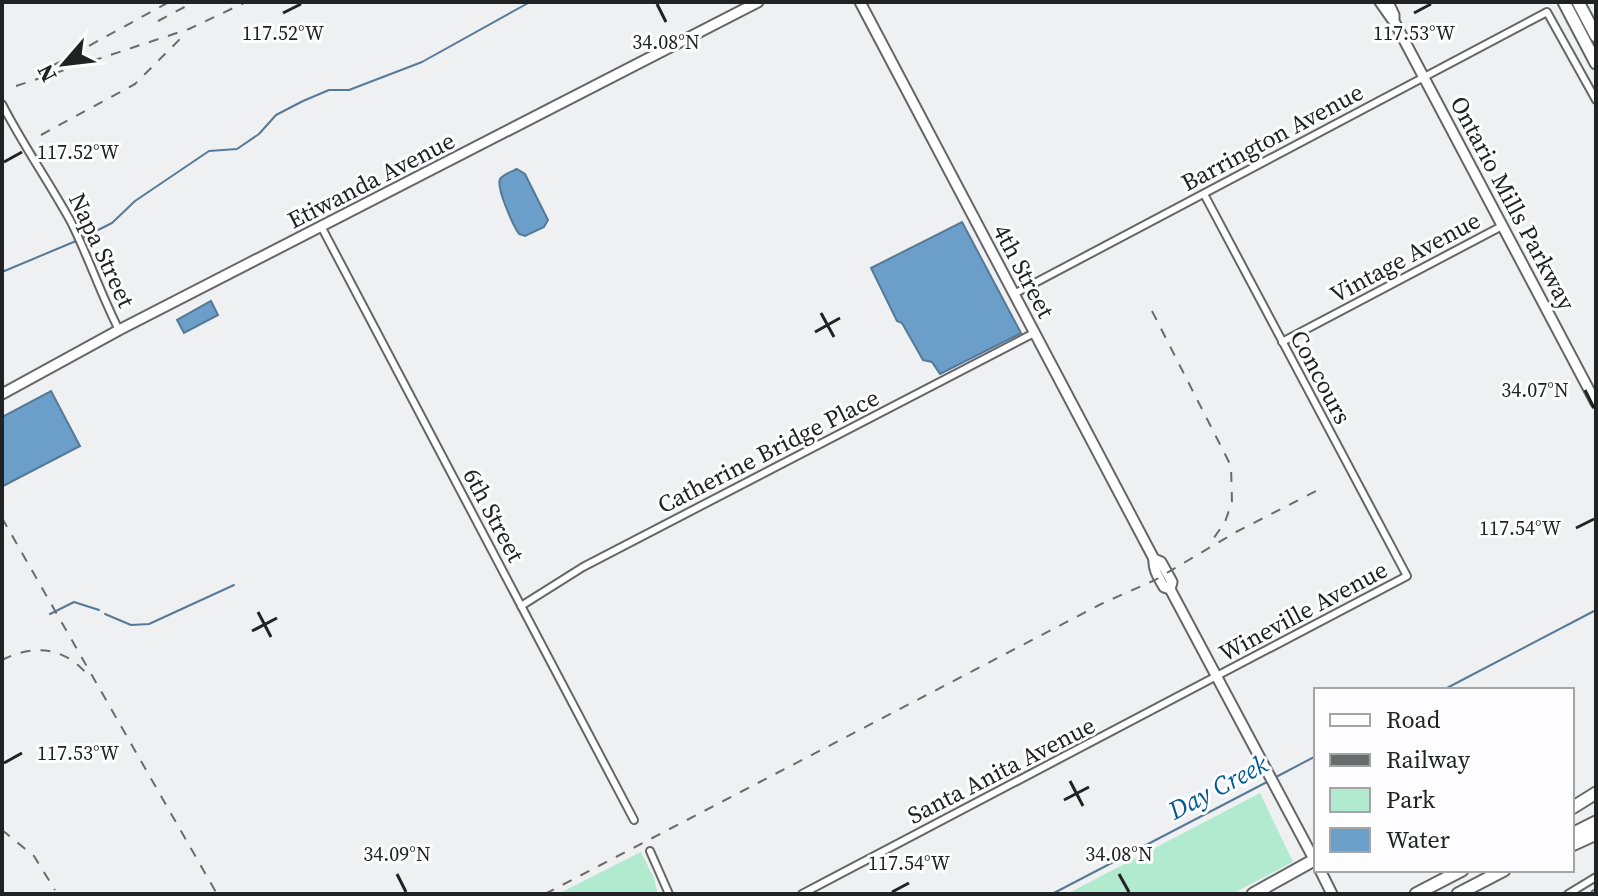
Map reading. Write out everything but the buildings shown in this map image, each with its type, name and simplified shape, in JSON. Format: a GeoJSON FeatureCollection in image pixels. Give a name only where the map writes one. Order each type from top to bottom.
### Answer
{"type":"FeatureCollection","features":[{"type":"Feature","properties":{"kind":"highway"},"geometry":{"type":"LineString","coordinates":[[1564,2],[1596,63]]}},
{"type":"Feature","properties":{"kind":"highway"},"geometry":{"type":"LineString","coordinates":[[1578,2],[1596,36]]}},
{"type":"Feature","properties":{"kind":"highway"},"geometry":{"type":"LineString","coordinates":[[1574,810],[1596,793]]}},
{"type":"Feature","properties":{"kind":"highway"},"geometry":{"type":"LineString","coordinates":[[1574,810],[1596,801]]}},
{"type":"Feature","properties":{"kind":"highway"},"geometry":{"type":"LineString","coordinates":[[1574,833],[1596,822]]}},
{"type":"Feature","properties":{"kind":"highway"},"geometry":{"type":"LineString","coordinates":[[1574,844],[1596,834]]}},
{"type":"Feature","properties":{"kind":"highway"},"geometry":{"type":"LineString","coordinates":[[1253,894],[1314,866]]}},
{"type":"Feature","properties":{"kind":"highway"},"geometry":{"type":"LineString","coordinates":[[1267,894],[1314,866]]}},
{"type":"Feature","properties":{"kind":"highway"},"geometry":{"type":"LineString","coordinates":[[1416,894],[1458,872]]}},
{"type":"Feature","properties":{"kind":"highway"},"geometry":{"type":"LineString","coordinates":[[1458,894],[1500,872]]}},
{"type":"Feature","properties":{"kind":"main road","name":"Etiwanda Avenue"},"geometry":{"type":"LineString","coordinates":[[2,394],[119,330],[758,2]]}},
{"type":"Feature","properties":{"kind":"main road","name":"4th Street"},"geometry":{"type":"LineString","coordinates":[[860,2],[1154,559],[1161,562],[1172,582],[1170,589],[1314,861]]}},
{"type":"Feature","properties":{"kind":"main road","name":"Ontario Mills Parkway"},"geometry":{"type":"LineString","coordinates":[[1380,2],[1394,21],[1596,403]]}},
{"type":"Feature","properties":{"kind":"main road","name":"Ontario Mills Parkway"},"geometry":{"type":"LineString","coordinates":[[1388,2],[1394,21]]}},
{"type":"Feature","properties":{"kind":"main road","name":"4th Street"},"geometry":{"type":"LineString","coordinates":[[1320,872],[1332,894]]}},
{"type":"Feature","properties":{"kind":"street","name":"Barrington Avenue"},"geometry":{"type":"LineString","coordinates":[[1014,294],[1547,12],[1596,100]]}},
{"type":"Feature","properties":{"kind":"street","name":"Napa Street"},"geometry":{"type":"LineString","coordinates":[[2,104],[73,226],[119,330]]}},
{"type":"Feature","properties":{"kind":"street","name":"Concours"},"geometry":{"type":"LineString","coordinates":[[1204,194],[1407,576]]}},
{"type":"Feature","properties":{"kind":"street","name":"Vintage Avenue"},"geometry":{"type":"LineString","coordinates":[[1282,342],[1502,226]]}},
{"type":"Feature","properties":{"kind":"street","name":"6th Street"},"geometry":{"type":"LineString","coordinates":[[322,228],[634,820]]}},
{"type":"Feature","properties":{"kind":"street","name":"Catherine Bridge Place"},"geometry":{"type":"LineString","coordinates":[[521,606],[585,566],[1034,333]]}},
{"type":"Feature","properties":{"kind":"street","name":"Wineville Avenue"},"geometry":{"type":"LineString","coordinates":[[1217,678],[1407,576]]}},
{"type":"Feature","properties":{"kind":"street","name":"Santa Anita Avenue"},"geometry":{"type":"LineString","coordinates":[[802,894],[1217,678]]}},
{"type":"Feature","properties":{"kind":"street"},"geometry":{"type":"LineString","coordinates":[[650,851],[669,894]]}},
{"type":"Feature","properties":{"kind":"street"},"geometry":{"type":"LineString","coordinates":[[1568,894],[1596,877]]}},
{"type":"Feature","properties":{"kind":"green space"},"geometry":{"type":"Polygon","coordinates":[[[1260,793],[1293,862],[1232,894],[1067,894],[1260,793]]]}},
{"type":"Feature","properties":{"kind":"green space"},"geometry":{"type":"Polygon","coordinates":[[[641,852],[658,894],[558,894],[641,852]]]}},
{"type":"Feature","properties":{"kind":"water"},"geometry":{"type":"Polygon","coordinates":[[[517,169],[525,174],[548,220],[544,227],[525,236],[519,234],[513,223],[499,184],[503,176],[517,169]]]}},
{"type":"Feature","properties":{"kind":"water"},"geometry":{"type":"Polygon","coordinates":[[[962,222],[1021,333],[940,374],[932,362],[923,360],[902,323],[897,321],[871,268],[962,222]]]}},
{"type":"Feature","properties":{"kind":"water"},"geometry":{"type":"Polygon","coordinates":[[[211,301],[218,315],[184,333],[177,320],[211,301]]]}},
{"type":"Feature","properties":{"kind":"water"},"geometry":{"type":"Polygon","coordinates":[[[51,391],[80,446],[3,486],[2,417],[51,391]]]}},
{"type":"Feature","properties":{"kind":"waterway"},"geometry":{"type":"LineString","coordinates":[[82,238],[112,223],[135,201],[209,151],[237,149],[259,134],[276,115],[329,90],[349,90],[422,62],[530,2]]}},
{"type":"Feature","properties":{"kind":"waterway"},"geometry":{"type":"LineString","coordinates":[[2,272],[76,241]]}},
{"type":"Feature","properties":{"kind":"waterway"},"geometry":{"type":"LineString","coordinates":[[105,614],[131,625],[149,624],[234,585]]}},
{"type":"Feature","properties":{"kind":"waterway"},"geometry":{"type":"LineString","coordinates":[[50,614],[74,602],[99,610]]}},
{"type":"Feature","properties":{"kind":"waterway","name":"Day Creek"},"geometry":{"type":"LineString","coordinates":[[1447,688],[1596,610]]}},
{"type":"Feature","properties":{"kind":"waterway","name":"Day Creek"},"geometry":{"type":"LineString","coordinates":[[1276,777],[1314,757]]}},
{"type":"Feature","properties":{"kind":"waterway","name":"Day Creek"},"geometry":{"type":"LineString","coordinates":[[1052,894],[1267,782]]}},
{"type":"Feature","properties":{"kind":"railway"},"geometry":{"type":"LineString","coordinates":[[54,65],[169,2]]}},
{"type":"Feature","properties":{"kind":"railway"},"geometry":{"type":"LineString","coordinates":[[158,21],[194,2]]}},
{"type":"Feature","properties":{"kind":"railway"},"geometry":{"type":"LineString","coordinates":[[16,86],[189,29],[246,2]]}},
{"type":"Feature","properties":{"kind":"railway"},"geometry":{"type":"LineString","coordinates":[[41,135],[135,84],[183,36]]}},
{"type":"Feature","properties":{"kind":"railway"},"geometry":{"type":"LineString","coordinates":[[1152,311],[1231,466],[1232,502],[1225,522],[1211,542]]}},
{"type":"Feature","properties":{"kind":"railway"},"geometry":{"type":"LineString","coordinates":[[545,894],[1101,604],[1155,580],[1236,532],[1324,487]]}},
{"type":"Feature","properties":{"kind":"railway"},"geometry":{"type":"LineString","coordinates":[[2,518],[217,894]]}},
{"type":"Feature","properties":{"kind":"railway"},"geometry":{"type":"LineString","coordinates":[[2,660],[24,652],[46,651],[66,657],[85,672]]}},
{"type":"Feature","properties":{"kind":"railway"},"geometry":{"type":"LineString","coordinates":[[2,830],[34,856],[55,890]]}}]}
